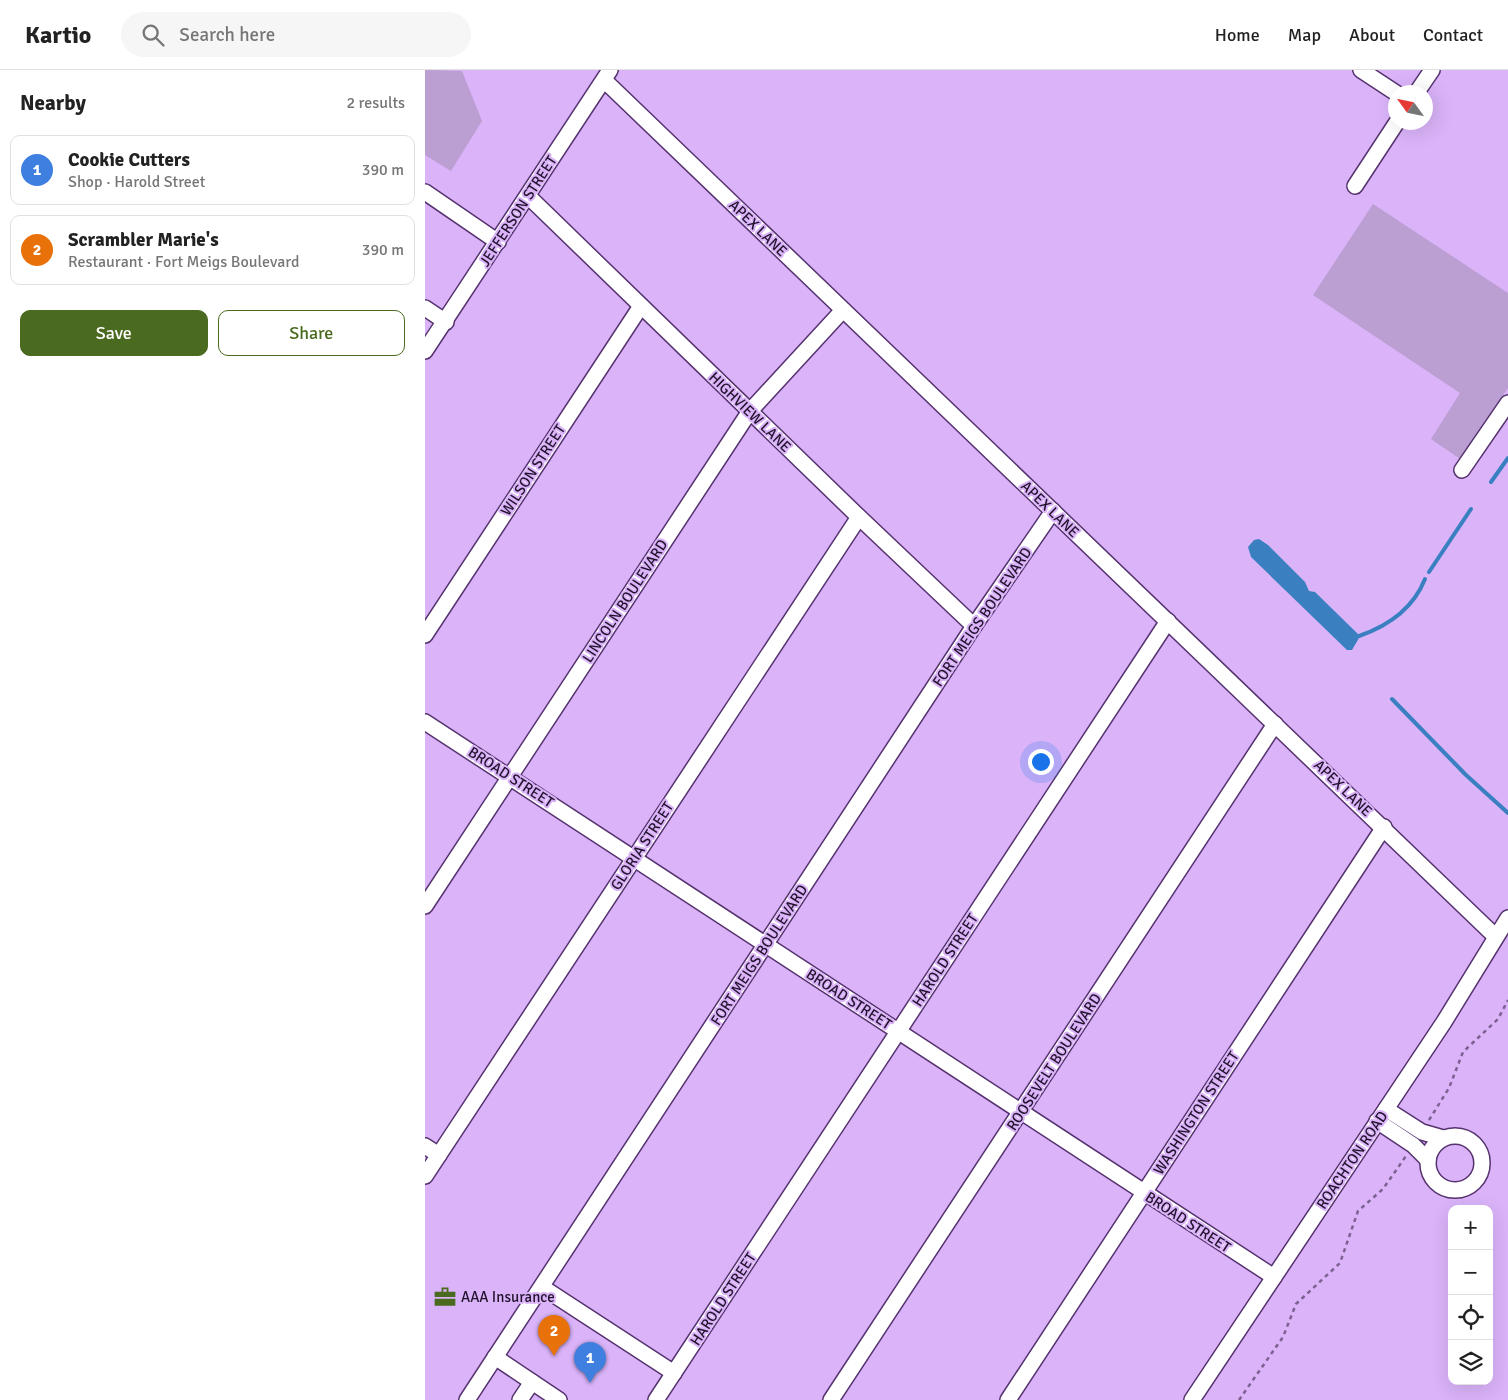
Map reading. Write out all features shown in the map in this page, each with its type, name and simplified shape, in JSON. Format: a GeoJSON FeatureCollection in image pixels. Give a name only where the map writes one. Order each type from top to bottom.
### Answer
{"type":"FeatureCollection","features":[{"type":"Feature","properties":{"kind":"street"},"geometry":{"type":"LineString","coordinates":[[1361,70],[1388,87]]}},
{"type":"Feature","properties":{"kind":"street"},"geometry":{"type":"LineString","coordinates":[[1422,85],[1432,70]]}},
{"type":"Feature","properties":{"kind":"street","name":"JEFFERSON STREET"},"geometry":{"type":"LineString","coordinates":[[425,351],[607,75]]}},
{"type":"Feature","properties":{"kind":"street","name":"APEX LANE"},"geometry":{"type":"LineString","coordinates":[[607,75],[843,310],[1384,827],[1496,937]]}},
{"type":"Feature","properties":{"kind":"street"},"geometry":{"type":"LineString","coordinates":[[1355,186],[1392,130]]}},
{"type":"Feature","properties":{"kind":"street"},"geometry":{"type":"LineString","coordinates":[[425,192],[498,242]]}},
{"type":"Feature","properties":{"kind":"street","name":"HIGHVIEW LANE"},"geometry":{"type":"LineString","coordinates":[[528,196],[974,626]]}},
{"type":"Feature","properties":{"kind":"street","name":"WILSON STREET"},"geometry":{"type":"LineString","coordinates":[[425,635],[641,306]]}},
{"type":"Feature","properties":{"kind":"street"},"geometry":{"type":"LineString","coordinates":[[425,308],[445,322]]}},
{"type":"Feature","properties":{"kind":"street","name":"LINCOLN BOULEVARD"},"geometry":{"type":"LineString","coordinates":[[425,906],[750,411],[843,310]]}},
{"type":"Feature","properties":{"kind":"street"},"geometry":{"type":"LineString","coordinates":[[1462,470],[1508,403]]}},
{"type":"Feature","properties":{"kind":"street","name":"FORT MEIGS BOULEVARD"},"geometry":{"type":"LineString","coordinates":[[467,1400],[974,626],[1053,511]]}},
{"type":"Feature","properties":{"kind":"street","name":"GLORIA STREET"},"geometry":{"type":"LineString","coordinates":[[425,1176],[859,517]]}},
{"type":"Feature","properties":{"kind":"street","name":"HAROLD STREET"},"geometry":{"type":"LineString","coordinates":[[656,1400],[1168,621]]}},
{"type":"Feature","properties":{"kind":"street","name":"BROAD STREET"},"geometry":{"type":"LineString","coordinates":[[425,722],[1274,1277]]}},
{"type":"Feature","properties":{"kind":"street","name":"ROOSEVELT BOULEVARD"},"geometry":{"type":"LineString","coordinates":[[831,1400],[1275,724]]}},
{"type":"Feature","properties":{"kind":"street","name":"WASHINGTON STREET"},"geometry":{"type":"LineString","coordinates":[[1008,1400],[1384,827]]}},
{"type":"Feature","properties":{"kind":"street","name":"ROACHTON ROAD"},"geometry":{"type":"LineString","coordinates":[[1192,1400],[1382,1115],[1508,918]]}},
{"type":"Feature","properties":{"kind":"street"},"geometry":{"type":"LineString","coordinates":[[1382,1115],[1422,1132],[1443,1138],[1461,1136],[1477,1146],[1481,1154],[1481,1172],[1475,1181],[1459,1190],[1441,1186],[1431,1175],[1428,1160],[1382,1115]]}},
{"type":"Feature","properties":{"kind":"street"},"geometry":{"type":"LineString","coordinates":[[1428,1160],[1435,1144],[1443,1138]]}},
{"type":"Feature","properties":{"kind":"street"},"geometry":{"type":"LineString","coordinates":[[425,1146],[439,1155]]}},
{"type":"Feature","properties":{"kind":"street"},"geometry":{"type":"LineString","coordinates":[[542,1286],[674,1373]]}},
{"type":"Feature","properties":{"kind":"street"},"geometry":{"type":"LineString","coordinates":[[495,1357],[559,1400]]}},
{"type":"Feature","properties":{"kind":"street"},"geometry":{"type":"LineString","coordinates":[[520,1400],[532,1382]]}},
{"type":"Feature","properties":{"kind":"path"},"geometry":{"type":"LineString","coordinates":[[1425,1127],[1449,1088],[1463,1052],[1498,1019],[1508,1000]]}},
{"type":"Feature","properties":{"kind":"path"},"geometry":{"type":"LineString","coordinates":[[1239,1400],[1283,1337],[1296,1304],[1340,1263],[1358,1211],[1383,1189],[1410,1151]]}},
{"type":"Feature","properties":{"kind":"shaded area"},"geometry":{"type":"Polygon","coordinates":[[[425,70],[462,71],[482,121],[451,171],[425,155],[425,70]]]}},
{"type":"Feature","properties":{"kind":"shaded area"},"geometry":{"type":"Polygon","coordinates":[[[1373,204],[1508,293],[1508,388],[1460,459],[1431,439],[1460,393],[1313,295],[1373,204]]]}},
{"type":"Feature","properties":{"kind":"water"},"geometry":{"type":"Polygon","coordinates":[[[1259,539],[1268,545],[1305,582],[1309,591],[1315,592],[1358,634],[1359,638],[1352,650],[1347,650],[1251,557],[1248,547],[1254,540],[1259,539]]]}},
{"type":"Feature","properties":{"kind":"waterway"},"geometry":{"type":"LineString","coordinates":[[1491,482],[1508,458]]}},
{"type":"Feature","properties":{"kind":"waterway"},"geometry":{"type":"LineString","coordinates":[[1429,572],[1471,509]]}},
{"type":"Feature","properties":{"kind":"waterway"},"geometry":{"type":"LineString","coordinates":[[1359,636],[1380,627],[1398,615],[1414,599],[1425,579]]}},
{"type":"Feature","properties":{"kind":"waterway"},"geometry":{"type":"LineString","coordinates":[[1392,699],[1466,775],[1508,813]]}},
{"type":"Feature","properties":{"kind":"place","name":"AAA Insurance"},"geometry":{"type":"Point","coordinates":[445,1297]}},
{"type":"Feature","properties":{"kind":"place","name":"Scrambler Marie's"},"geometry":{"type":"Point","coordinates":[554,1356]}},
{"type":"Feature","properties":{"kind":"place","name":"Cookie Cutters"},"geometry":{"type":"Point","coordinates":[590,1383]}}]}
